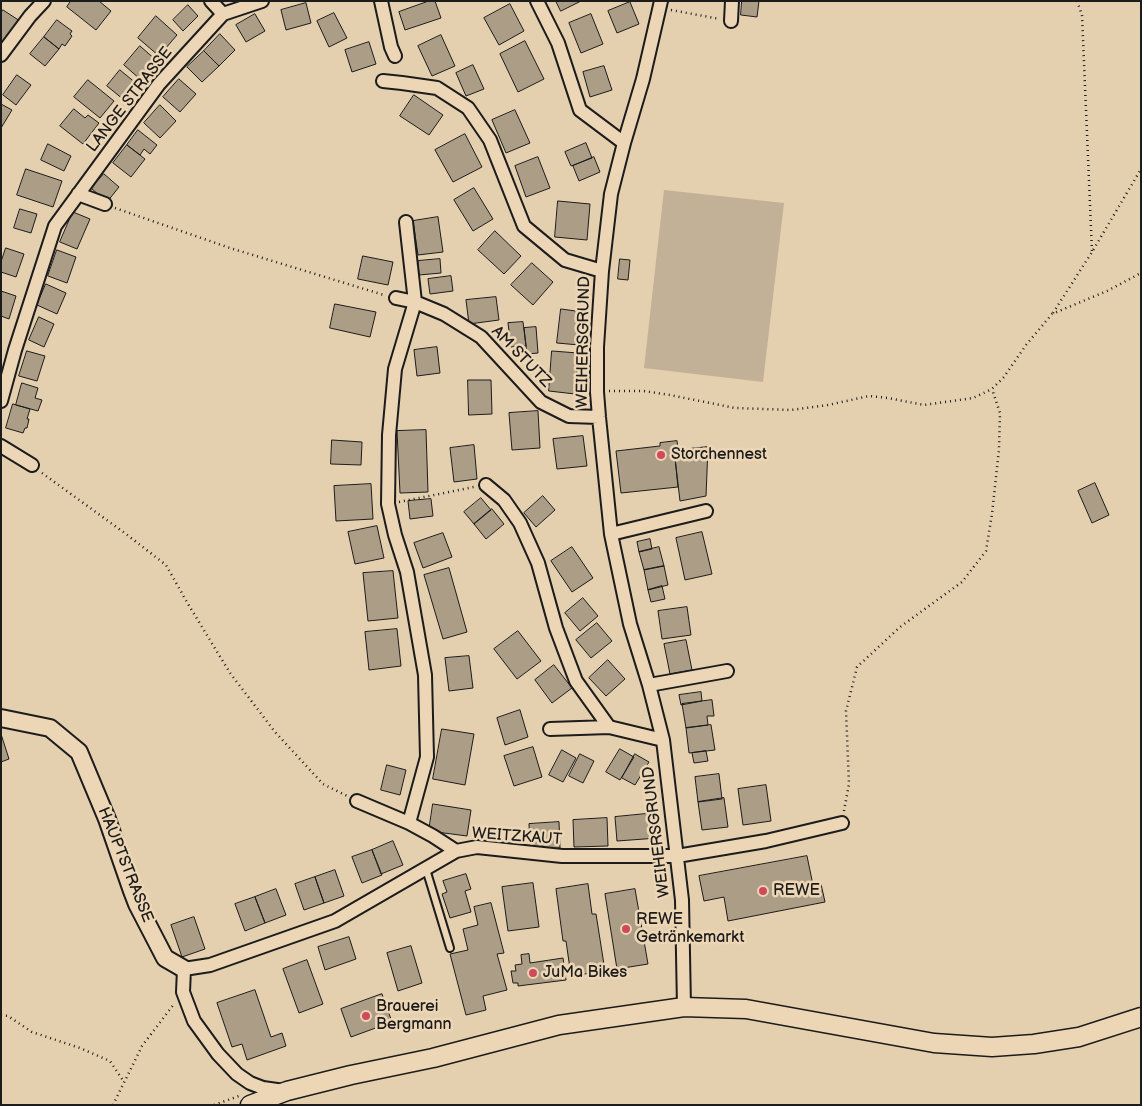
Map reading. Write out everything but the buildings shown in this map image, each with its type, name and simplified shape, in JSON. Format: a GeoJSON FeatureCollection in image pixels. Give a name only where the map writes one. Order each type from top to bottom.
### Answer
{"type":"FeatureCollection","features":[{"type":"Feature","properties":{"kind":"main road"},"geometry":{"type":"LineString","coordinates":[[250,1105],[286,1091],[434,1058],[559,1025],[684,1007],[746,1009],[934,1043],[992,1046],[1034,1044],[1079,1037],[1141,1018]]}},
{"type":"Feature","properties":{"kind":"street"},"geometry":{"type":"LineString","coordinates":[[1,55],[30,16],[44,1]]}},
{"type":"Feature","properties":{"kind":"street"},"geometry":{"type":"LineString","coordinates":[[211,1],[223,14]]}},
{"type":"Feature","properties":{"kind":"street","name":"LANGE STRASSE"},"geometry":{"type":"LineString","coordinates":[[1,401],[15,350],[55,226],[159,84],[223,14],[262,1]]}},
{"type":"Feature","properties":{"kind":"street"},"geometry":{"type":"LineString","coordinates":[[381,1],[391,47],[395,56]]}},
{"type":"Feature","properties":{"kind":"street"},"geometry":{"type":"LineString","coordinates":[[536,1],[558,43],[580,110],[624,144]]}},
{"type":"Feature","properties":{"kind":"street"},"geometry":{"type":"LineString","coordinates":[[731,21],[732,1]]}},
{"type":"Feature","properties":{"kind":"street","name":"WEIHERSGRUND"},"geometry":{"type":"LineString","coordinates":[[660,4],[642,80],[611,194],[602,271],[597,347],[597,392],[611,534],[630,624],[663,740],[682,900],[684,1007]]}},
{"type":"Feature","properties":{"kind":"street"},"geometry":{"type":"LineString","coordinates":[[383,81],[437,88],[468,108],[490,140],[524,226],[565,260],[602,271]]}},
{"type":"Feature","properties":{"kind":"street"},"geometry":{"type":"LineString","coordinates":[[78,194],[105,204]]}},
{"type":"Feature","properties":{"kind":"street"},"geometry":{"type":"LineString","coordinates":[[406,222],[416,302],[395,368],[389,435],[388,504],[395,535],[407,572],[425,675],[427,757],[409,824]]}},
{"type":"Feature","properties":{"kind":"street","name":"AM STUTZ"},"geometry":{"type":"LineString","coordinates":[[396,298],[416,302],[444,314],[481,337],[541,402],[570,416],[599,416]]}},
{"type":"Feature","properties":{"kind":"street"},"geometry":{"type":"LineString","coordinates":[[1,446],[32,466]]}},
{"type":"Feature","properties":{"kind":"street"},"geometry":{"type":"LineString","coordinates":[[486,485],[504,500],[520,523],[538,563],[556,628],[576,681],[609,727]]}},
{"type":"Feature","properties":{"kind":"street"},"geometry":{"type":"LineString","coordinates":[[611,534],[706,511]]}},
{"type":"Feature","properties":{"kind":"street"},"geometry":{"type":"LineString","coordinates":[[649,686],[727,672]]}},
{"type":"Feature","properties":{"kind":"street","name":"HAUPTSTRASSE"},"geometry":{"type":"LineString","coordinates":[[1,718],[50,728],[79,752],[107,819],[138,904],[165,958],[184,969]]}},
{"type":"Feature","properties":{"kind":"street"},"geometry":{"type":"LineString","coordinates":[[550,729],[609,727],[663,740]]}},
{"type":"Feature","properties":{"kind":"street"},"geometry":{"type":"LineString","coordinates":[[357,801],[433,836],[456,851]]}},
{"type":"Feature","properties":{"kind":"street","name":"WEITZKAUT"},"geometry":{"type":"LineString","coordinates":[[184,969],[210,965],[335,921],[456,851],[477,847],[562,856],[678,856],[766,841],[842,824]]}},
{"type":"Feature","properties":{"kind":"street"},"geometry":{"type":"LineString","coordinates":[[184,969],[183,992],[194,1021],[218,1054],[237,1074],[250,1083],[263,1088],[286,1091]]}},
{"type":"Feature","properties":{"kind":"lane"},"geometry":{"type":"LineString","coordinates":[[426,869],[450,948]]}},
{"type":"Feature","properties":{"kind":"path"},"geometry":{"type":"LineString","coordinates":[[1077,1],[1082,15],[1092,252]]}},
{"type":"Feature","properties":{"kind":"path"},"geometry":{"type":"LineString","coordinates":[[660,4],[683,13],[731,21]]}},
{"type":"Feature","properties":{"kind":"path"},"geometry":{"type":"LineString","coordinates":[[597,392],[644,391],[679,396],[735,408],[791,410],[828,405],[868,396],[924,405],[973,398],[992,390],[1052,314],[1092,252],[1141,169]]}},
{"type":"Feature","properties":{"kind":"path"},"geometry":{"type":"LineString","coordinates":[[105,204],[230,248],[396,298]]}},
{"type":"Feature","properties":{"kind":"path"},"geometry":{"type":"LineString","coordinates":[[1052,314],[1141,273]]}},
{"type":"Feature","properties":{"kind":"path"},"geometry":{"type":"LineString","coordinates":[[842,824],[849,784],[846,711],[857,667],[900,627],[962,582],[986,551],[999,449],[1000,414],[992,390]]}},
{"type":"Feature","properties":{"kind":"path"},"geometry":{"type":"LineString","coordinates":[[32,466],[166,565],[230,673],[275,732],[323,784],[357,801]]}},
{"type":"Feature","properties":{"kind":"path"},"geometry":{"type":"LineString","coordinates":[[388,504],[486,485]]}},
{"type":"Feature","properties":{"kind":"path"},"geometry":{"type":"LineString","coordinates":[[113,1105],[142,1046],[183,992]]}},
{"type":"Feature","properties":{"kind":"path"},"geometry":{"type":"LineString","coordinates":[[1,1015],[8,1016],[32,1032],[80,1048],[110,1061],[124,1082]]}},
{"type":"Feature","properties":{"kind":"path"},"geometry":{"type":"LineString","coordinates":[[214,1105],[240,1096],[250,1083]]}},
{"type":"Feature","properties":{"kind":"shaded area"},"geometry":{"type":"Polygon","coordinates":[[[664,190],[784,203],[763,382],[644,368],[664,190]]]}},
{"type":"Feature","properties":{"kind":"place","name":"Storchennest"},"geometry":{"type":"Point","coordinates":[661,455]}},
{"type":"Feature","properties":{"kind":"place","name":"REWE"},"geometry":{"type":"Point","coordinates":[763,891]}},
{"type":"Feature","properties":{"kind":"place","name":"REWE Getränkemarkt"},"geometry":{"type":"Point","coordinates":[626,929]}},
{"type":"Feature","properties":{"kind":"place","name":"JuMa Bikes"},"geometry":{"type":"Point","coordinates":[533,973]}},
{"type":"Feature","properties":{"kind":"place","name":"Brauerei Bergmann"},"geometry":{"type":"Point","coordinates":[366,1016]}}]}
